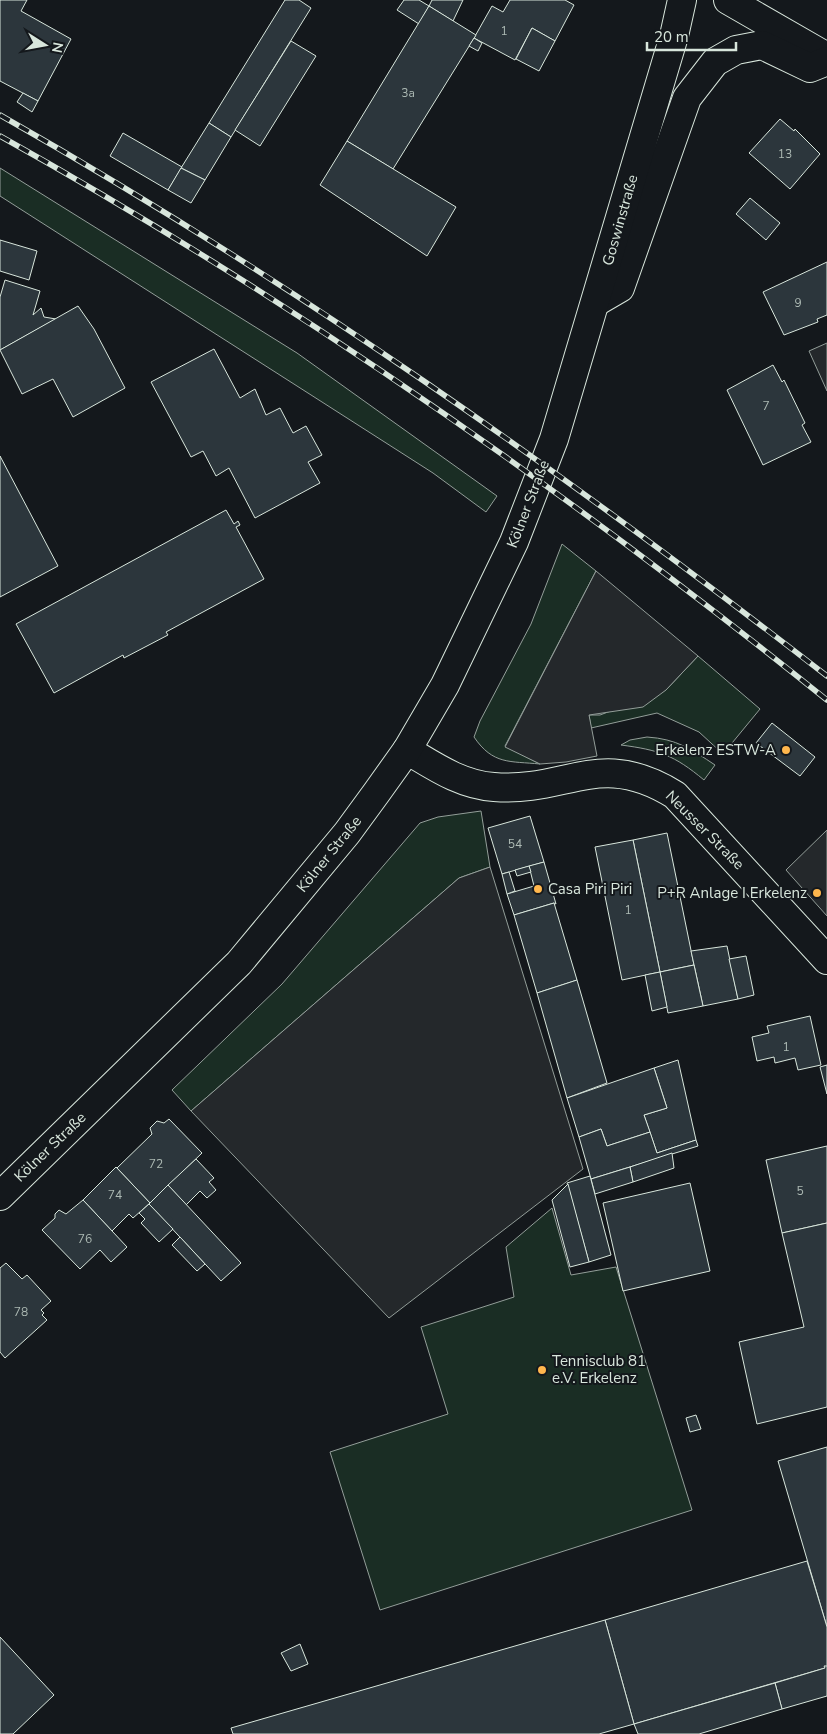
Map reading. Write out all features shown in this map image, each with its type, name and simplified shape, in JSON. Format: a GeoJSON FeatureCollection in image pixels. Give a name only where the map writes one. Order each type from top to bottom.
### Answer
{"type":"FeatureCollection","features":[{"type":"Feature","properties":{"kind":"main road","name":"Goswinstraße"},"geometry":{"type":"LineString","coordinates":[[554,439],[674,36],[682,0]]}},
{"type":"Feature","properties":{"kind":"main road"},"geometry":{"type":"LineString","coordinates":[[728,0],[827,57]]}},
{"type":"Feature","properties":{"kind":"main road"},"geometry":{"type":"LineString","coordinates":[[596,302],[620,288],[687,98],[715,62],[736,50],[762,45],[810,68],[827,61]]}},
{"type":"Feature","properties":{"kind":"main road","name":"Kölner Straße"},"geometry":{"type":"LineString","coordinates":[[0,1196],[239,963],[347,833],[407,750],[445,686],[493,591],[554,439]]}},
{"type":"Feature","properties":{"kind":"main road","name":"Neusser Straße"},"geometry":{"type":"LineString","coordinates":[[407,750],[456,778],[469,783],[493,787],[531,785],[604,772],[630,774],[657,784],[675,795],[827,960]]}},
{"type":"Feature","properties":{"kind":"green space"},"geometry":{"type":"Polygon","coordinates":[[[0,168],[297,353],[497,496],[486,512],[433,473],[0,196],[0,168]]]}},
{"type":"Feature","properties":{"kind":"green space"},"geometry":{"type":"Polygon","coordinates":[[[562,544],[596,571],[505,746],[540,764],[503,760],[488,753],[474,737],[480,721],[531,624],[562,544]]]}},
{"type":"Feature","properties":{"kind":"green space"},"geometry":{"type":"Polygon","coordinates":[[[698,656],[760,709],[723,754],[699,732],[657,713],[591,728],[589,715],[600,715],[666,690],[698,656]]]}},
{"type":"Feature","properties":{"kind":"green space"},"geometry":{"type":"Polygon","coordinates":[[[647,737],[667,740],[683,746],[715,765],[704,780],[675,759],[666,755],[646,749],[621,745],[630,740],[647,737]]]}},
{"type":"Feature","properties":{"kind":"green space"},"geometry":{"type":"Polygon","coordinates":[[[481,811],[490,867],[459,878],[191,1111],[172,1090],[282,984],[420,823],[438,817],[481,811]]]}},
{"type":"Feature","properties":{"kind":"green space","name":"Tennisclub 81 e.V. Erkelenz"},"geometry":{"type":"Polygon","coordinates":[[[552,1208],[571,1275],[616,1267],[692,1510],[380,1610],[330,1452],[448,1414],[421,1327],[514,1297],[506,1247],[552,1208]]]}},
{"type":"Feature","properties":{"kind":"shaded area"},"geometry":{"type":"Polygon","coordinates":[[[827,343],[827,391],[809,351],[827,343]]]}},
{"type":"Feature","properties":{"kind":"shaded area"},"geometry":{"type":"Polygon","coordinates":[[[596,571],[698,656],[666,690],[643,707],[589,715],[597,756],[566,762],[540,764],[505,747],[596,571]]]}},
{"type":"Feature","properties":{"kind":"shaded area","name":"P+R Anlage I Erkelenz"},"geometry":{"type":"Polygon","coordinates":[[[827,830],[827,916],[786,870],[827,830]]]}},
{"type":"Feature","properties":{"kind":"shaded area"},"geometry":{"type":"Polygon","coordinates":[[[490,867],[583,1169],[389,1318],[191,1111],[459,878],[490,867]]]}},
{"type":"Feature","properties":{"kind":"building"},"geometry":{"type":"Polygon","coordinates":[[[0,0],[27,0],[21,11],[71,39],[38,101],[0,81],[0,0]]]}},
{"type":"Feature","properties":{"kind":"building"},"geometry":{"type":"Polygon","coordinates":[[[285,0],[299,0],[311,8],[231,137],[209,123],[285,0]]]}},
{"type":"Feature","properties":{"kind":"building"},"geometry":{"type":"Polygon","coordinates":[[[404,0],[419,0],[429,6],[419,24],[397,10],[404,0]]]}},
{"type":"Feature","properties":{"kind":"building"},"geometry":{"type":"Polygon","coordinates":[[[432,0],[463,0],[453,21],[429,6],[432,0]]]}},
{"type":"Feature","properties":{"kind":"building"},"geometry":{"type":"Polygon","coordinates":[[[510,0],[565,0],[574,5],[555,41],[532,28],[515,60],[474,38],[492,6],[503,12],[510,0]]]}},
{"type":"Feature","properties":{"kind":"building"},"geometry":{"type":"Polygon","coordinates":[[[429,6],[476,35],[393,169],[347,141],[429,6]]]}},
{"type":"Feature","properties":{"kind":"building"},"geometry":{"type":"Polygon","coordinates":[[[532,28],[555,41],[539,71],[516,59],[532,28]]]}},
{"type":"Feature","properties":{"kind":"building"},"geometry":{"type":"Polygon","coordinates":[[[474,38],[482,43],[478,51],[469,46],[474,38]]]}},
{"type":"Feature","properties":{"kind":"building"},"geometry":{"type":"Polygon","coordinates":[[[291,41],[316,56],[260,146],[235,130],[291,41]]]}},
{"type":"Feature","properties":{"kind":"building"},"geometry":{"type":"Polygon","coordinates":[[[23,93],[38,101],[32,112],[17,102],[23,93]]]}},
{"type":"Feature","properties":{"kind":"building"},"geometry":{"type":"Polygon","coordinates":[[[780,119],[794,131],[795,129],[820,154],[790,189],[749,153],[780,119]]]}},
{"type":"Feature","properties":{"kind":"building"},"geometry":{"type":"Polygon","coordinates":[[[209,123],[231,137],[205,180],[181,168],[209,123]]]}},
{"type":"Feature","properties":{"kind":"building"},"geometry":{"type":"Polygon","coordinates":[[[123,133],[182,167],[168,190],[110,156],[123,133]]]}},
{"type":"Feature","properties":{"kind":"building"},"geometry":{"type":"Polygon","coordinates":[[[347,141],[456,207],[427,256],[320,185],[347,141]]]}},
{"type":"Feature","properties":{"kind":"building"},"geometry":{"type":"Polygon","coordinates":[[[181,168],[205,180],[191,203],[168,190],[181,168]]]}},
{"type":"Feature","properties":{"kind":"building"},"geometry":{"type":"Polygon","coordinates":[[[750,198],[780,223],[766,240],[736,214],[750,198]]]}},
{"type":"Feature","properties":{"kind":"building"},"geometry":{"type":"Polygon","coordinates":[[[0,240],[37,251],[29,280],[0,271],[0,240]]]}},
{"type":"Feature","properties":{"kind":"building"},"geometry":{"type":"Polygon","coordinates":[[[827,262],[827,315],[817,319],[818,322],[784,335],[763,292],[827,262]]]}},
{"type":"Feature","properties":{"kind":"building"},"geometry":{"type":"Polygon","coordinates":[[[5,280],[40,291],[33,315],[41,308],[44,317],[56,319],[0,350],[0,297],[5,280]]]}},
{"type":"Feature","properties":{"kind":"building"},"geometry":{"type":"Polygon","coordinates":[[[78,306],[94,329],[125,388],[73,417],[53,379],[22,394],[0,350],[78,306]]]}},
{"type":"Feature","properties":{"kind":"building"},"geometry":{"type":"Polygon","coordinates":[[[214,349],[240,398],[255,389],[266,415],[280,408],[293,433],[306,426],[322,455],[308,462],[320,483],[255,518],[229,468],[216,476],[203,451],[191,457],[151,382],[214,349]]]}},
{"type":"Feature","properties":{"kind":"building"},"geometry":{"type":"Polygon","coordinates":[[[773,365],[782,382],[784,380],[805,423],[802,425],[811,442],[763,465],[727,390],[773,365]]]}},
{"type":"Feature","properties":{"kind":"building"},"geometry":{"type":"Polygon","coordinates":[[[0,456],[58,566],[0,597],[0,456]]]}},
{"type":"Feature","properties":{"kind":"building"},"geometry":{"type":"Polygon","coordinates":[[[226,510],[234,524],[238,521],[240,525],[236,527],[264,579],[166,632],[168,635],[124,658],[123,655],[54,693],[16,624],[226,510]]]}},
{"type":"Feature","properties":{"kind":"building","name":"Erkelenz ESTW-A"},"geometry":{"type":"Polygon","coordinates":[[[772,723],[815,757],[800,776],[756,743],[772,723]]]}},
{"type":"Feature","properties":{"kind":"building","name":"Casa Piri Piri"},"geometry":{"type":"Polygon","coordinates":[[[530,816],[544,862],[502,874],[488,828],[530,816]]]}},
{"type":"Feature","properties":{"kind":"building"},"geometry":{"type":"Polygon","coordinates":[[[667,833],[694,965],[660,972],[633,840],[667,833]]]}},
{"type":"Feature","properties":{"kind":"building"},"geometry":{"type":"Polygon","coordinates":[[[633,840],[660,972],[622,980],[595,847],[633,840]]]}},
{"type":"Feature","properties":{"kind":"building","name":"Casa Piri Piri"},"geometry":{"type":"Polygon","coordinates":[[[544,862],[556,904],[514,915],[507,894],[534,886],[529,866],[544,862]]]}},
{"type":"Feature","properties":{"kind":"building"},"geometry":{"type":"Polygon","coordinates":[[[529,866],[531,872],[517,876],[515,870],[529,866]]]}},
{"type":"Feature","properties":{"kind":"building"},"geometry":{"type":"Polygon","coordinates":[[[509,872],[515,891],[507,894],[502,874],[509,872]]]}},
{"type":"Feature","properties":{"kind":"building"},"geometry":{"type":"Polygon","coordinates":[[[554,903],[577,980],[537,993],[514,915],[554,903]]]}},
{"type":"Feature","properties":{"kind":"building"},"geometry":{"type":"Polygon","coordinates":[[[727,946],[738,999],[703,1006],[691,951],[727,946]]]}},
{"type":"Feature","properties":{"kind":"building"},"geometry":{"type":"Polygon","coordinates":[[[746,956],[754,995],[738,999],[729,959],[746,956]]]}},
{"type":"Feature","properties":{"kind":"building"},"geometry":{"type":"Polygon","coordinates":[[[694,965],[703,1006],[668,1013],[660,972],[694,965]]]}},
{"type":"Feature","properties":{"kind":"building"},"geometry":{"type":"Polygon","coordinates":[[[660,972],[667,1007],[652,1011],[645,975],[660,972]]]}},
{"type":"Feature","properties":{"kind":"building"},"geometry":{"type":"Polygon","coordinates":[[[577,980],[607,1083],[567,1098],[537,993],[577,980]]]}},
{"type":"Feature","properties":{"kind":"building"},"geometry":{"type":"Polygon","coordinates":[[[810,1016],[821,1065],[798,1070],[795,1058],[775,1063],[774,1057],[757,1061],[752,1037],[769,1033],[767,1026],[810,1016]]]}},
{"type":"Feature","properties":{"kind":"building"},"geometry":{"type":"Polygon","coordinates":[[[678,1060],[696,1140],[657,1153],[644,1115],[667,1108],[654,1068],[678,1060]]]}},
{"type":"Feature","properties":{"kind":"building"},"geometry":{"type":"Polygon","coordinates":[[[827,1065],[827,1094],[820,1067],[827,1065]]]}},
{"type":"Feature","properties":{"kind":"building"},"geometry":{"type":"Polygon","coordinates":[[[654,1068],[667,1108],[644,1115],[650,1132],[607,1146],[601,1129],[579,1137],[567,1098],[654,1068]]]}},
{"type":"Feature","properties":{"kind":"building"},"geometry":{"type":"Polygon","coordinates":[[[169,1119],[202,1153],[150,1203],[117,1168],[152,1134],[150,1128],[157,1121],[164,1123],[169,1119]]]}},
{"type":"Feature","properties":{"kind":"building"},"geometry":{"type":"Polygon","coordinates":[[[601,1129],[607,1146],[650,1132],[657,1153],[696,1140],[698,1146],[591,1179],[579,1137],[601,1129]]]}},
{"type":"Feature","properties":{"kind":"building"},"geometry":{"type":"Polygon","coordinates":[[[827,1146],[827,1223],[782,1233],[766,1160],[827,1146]]]}},
{"type":"Feature","properties":{"kind":"building"},"geometry":{"type":"Polygon","coordinates":[[[672,1153],[674,1168],[633,1182],[630,1167],[672,1153]]]}},
{"type":"Feature","properties":{"kind":"building"},"geometry":{"type":"Polygon","coordinates":[[[196,1159],[214,1178],[209,1182],[216,1190],[207,1198],[200,1191],[186,1205],[168,1185],[196,1159]]]}},
{"type":"Feature","properties":{"kind":"building"},"geometry":{"type":"Polygon","coordinates":[[[116,1167],[150,1203],[133,1218],[129,1214],[112,1231],[83,1200],[116,1167]]]}},
{"type":"Feature","properties":{"kind":"building"},"geometry":{"type":"Polygon","coordinates":[[[630,1167],[633,1182],[595,1194],[591,1179],[630,1167]]]}},
{"type":"Feature","properties":{"kind":"building"},"geometry":{"type":"Polygon","coordinates":[[[590,1176],[611,1255],[589,1262],[567,1183],[590,1176]]]}},
{"type":"Feature","properties":{"kind":"building"},"geometry":{"type":"Polygon","coordinates":[[[690,1183],[710,1271],[623,1291],[603,1203],[690,1183]]]}},
{"type":"Feature","properties":{"kind":"building"},"geometry":{"type":"Polygon","coordinates":[[[568,1184],[589,1262],[570,1267],[552,1200],[568,1184]]]}},
{"type":"Feature","properties":{"kind":"building"},"geometry":{"type":"Polygon","coordinates":[[[168,1185],[241,1263],[221,1281],[149,1204],[168,1185]]]}},
{"type":"Feature","properties":{"kind":"building"},"geometry":{"type":"Polygon","coordinates":[[[83,1200],[127,1247],[111,1262],[100,1250],[80,1269],[42,1230],[55,1218],[55,1214],[59,1210],[66,1214],[83,1200]]]}},
{"type":"Feature","properties":{"kind":"building"},"geometry":{"type":"Polygon","coordinates":[[[149,1204],[173,1229],[159,1242],[141,1223],[145,1219],[139,1213],[149,1204]]]}},
{"type":"Feature","properties":{"kind":"building"},"geometry":{"type":"Polygon","coordinates":[[[827,1223],[827,1407],[757,1424],[739,1342],[804,1327],[782,1233],[827,1223]]]}},
{"type":"Feature","properties":{"kind":"building"},"geometry":{"type":"Polygon","coordinates":[[[180,1237],[205,1264],[197,1271],[172,1245],[180,1237]]]}},
{"type":"Feature","properties":{"kind":"building"},"geometry":{"type":"Polygon","coordinates":[[[6,1263],[22,1279],[27,1275],[51,1301],[41,1310],[44,1313],[42,1315],[47,1320],[5,1358],[0,1352],[0,1268],[6,1263]]]}},
{"type":"Feature","properties":{"kind":"building"},"geometry":{"type":"Polygon","coordinates":[[[696,1415],[701,1429],[690,1432],[686,1418],[696,1415]]]}},
{"type":"Feature","properties":{"kind":"building"},"geometry":{"type":"Polygon","coordinates":[[[827,1447],[827,1627],[778,1461],[827,1447]]]}},
{"type":"Feature","properties":{"kind":"building"},"geometry":{"type":"Polygon","coordinates":[[[807,1561],[827,1627],[827,1666],[825,1668],[634,1724],[605,1620],[807,1561]]]}},
{"type":"Feature","properties":{"kind":"building"},"geometry":{"type":"Polygon","coordinates":[[[605,1620],[634,1724],[599,1734],[233,1734],[231,1728],[605,1620]]]}},
{"type":"Feature","properties":{"kind":"building"},"geometry":{"type":"Polygon","coordinates":[[[0,1637],[54,1695],[13,1734],[0,1734],[0,1637]]]}},
{"type":"Feature","properties":{"kind":"building"},"geometry":{"type":"Polygon","coordinates":[[[300,1644],[308,1664],[291,1671],[281,1653],[300,1644]]]}},
{"type":"Feature","properties":{"kind":"building"},"geometry":{"type":"Polygon","coordinates":[[[824,1666],[827,1666],[827,1696],[782,1709],[775,1683],[825,1668],[824,1666]]]}},
{"type":"Feature","properties":{"kind":"building"},"geometry":{"type":"Polygon","coordinates":[[[775,1683],[782,1709],[699,1734],[638,1734],[634,1724],[775,1683]]]}},
{"type":"Feature","properties":{"kind":"railway"},"geometry":{"type":"LineString","coordinates":[[0,115],[108,178],[215,244],[320,311],[424,381],[627,525],[827,676]]}},
{"type":"Feature","properties":{"kind":"railway"},"geometry":{"type":"LineString","coordinates":[[0,136],[108,198],[215,263],[425,401],[630,547],[827,700]]}},
{"type":"Feature","properties":{"kind":"place","name":"Erkelenz ESTW-A"},"geometry":{"type":"Point","coordinates":[786,750]}},
{"type":"Feature","properties":{"kind":"place","name":"Casa Piri Piri"},"geometry":{"type":"Point","coordinates":[538,889]}},
{"type":"Feature","properties":{"kind":"place","name":"P+R Anlage I Erkelenz"},"geometry":{"type":"Point","coordinates":[817,893]}},
{"type":"Feature","properties":{"kind":"place","name":"Tennisclub 81 e.V. Erkelenz"},"geometry":{"type":"Point","coordinates":[542,1370]}}]}
